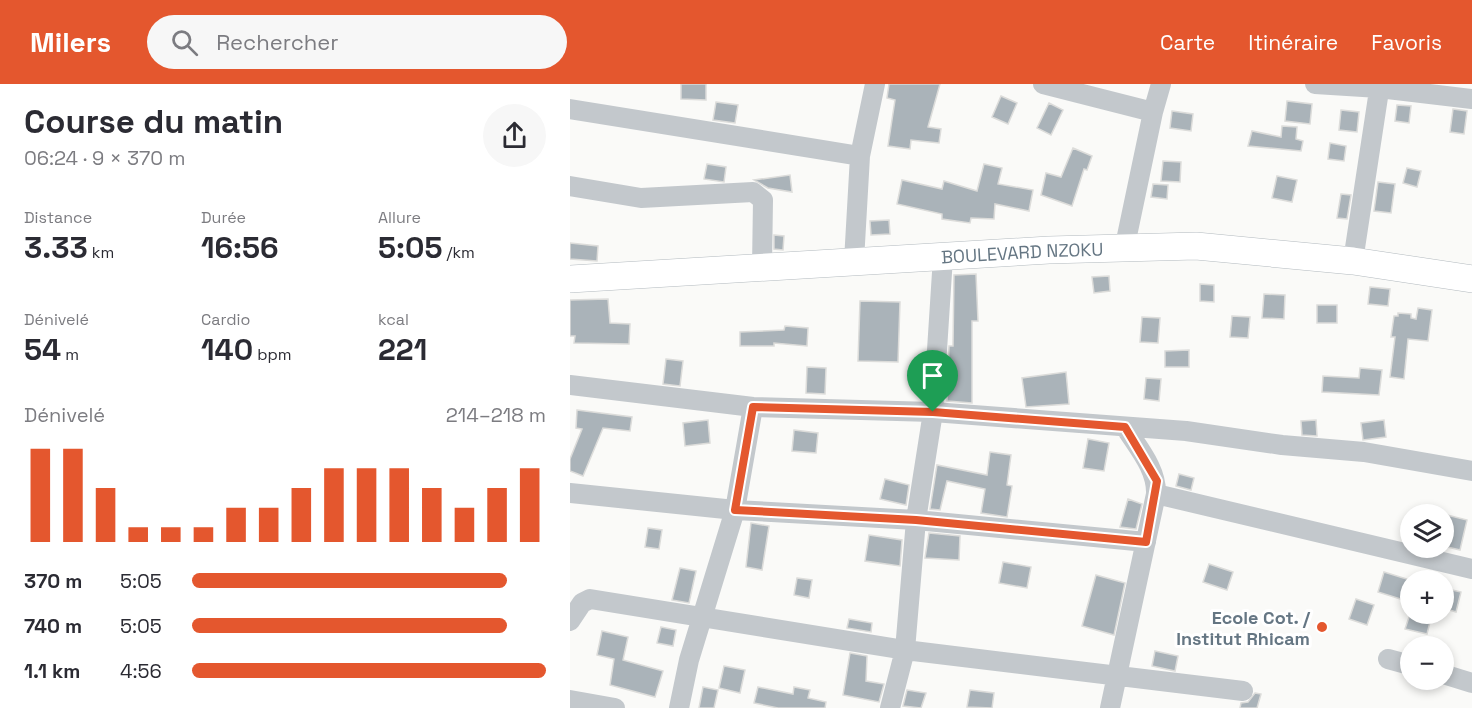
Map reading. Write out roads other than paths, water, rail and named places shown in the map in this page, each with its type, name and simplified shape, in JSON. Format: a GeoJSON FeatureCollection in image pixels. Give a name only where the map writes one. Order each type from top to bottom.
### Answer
{"type":"FeatureCollection","features":[{"type":"Feature","properties":{"kind":"street"},"geometry":{"type":"LineString","coordinates":[[854,261],[860,156],[875,84]]}},
{"type":"Feature","properties":{"kind":"street"},"geometry":{"type":"LineString","coordinates":[[1043,84],[1153,112]]}},
{"type":"Feature","properties":{"kind":"street"},"geometry":{"type":"LineString","coordinates":[[1124,250],[1161,84]]}},
{"type":"Feature","properties":{"kind":"street"},"geometry":{"type":"LineString","coordinates":[[1315,84],[1379,86],[1472,99]]}},
{"type":"Feature","properties":{"kind":"street"},"geometry":{"type":"LineString","coordinates":[[1353,261],[1379,86]]}},
{"type":"Feature","properties":{"kind":"street"},"geometry":{"type":"LineString","coordinates":[[570,109],[860,156]]}},
{"type":"Feature","properties":{"kind":"street"},"geometry":{"type":"LineString","coordinates":[[570,186],[641,198],[753,192],[760,195],[763,200],[762,267]]}},
{"type":"Feature","properties":{"kind":"street","name":"BOULEVARD NZOKU"},"geometry":{"type":"LineString","coordinates":[[570,279],[1048,250],[1124,250],[1196,246],[1353,261],[1472,279]]}},
{"type":"Feature","properties":{"kind":"street"},"geometry":{"type":"LineString","coordinates":[[890,708],[905,650],[916,520],[933,412],[943,257]]}},
{"type":"Feature","properties":{"kind":"street"},"geometry":{"type":"LineString","coordinates":[[570,385],[753,407],[933,412],[1125,427],[1364,452],[1472,471]]}},
{"type":"Feature","properties":{"kind":"street"},"geometry":{"type":"LineString","coordinates":[[679,708],[689,660],[735,510],[753,407]]}},
{"type":"Feature","properties":{"kind":"street"},"geometry":{"type":"LineString","coordinates":[[1110,708],[1157,481],[1125,427]]}},
{"type":"Feature","properties":{"kind":"street"},"geometry":{"type":"LineString","coordinates":[[570,493],[735,510],[916,520],[1146,542]]}},
{"type":"Feature","properties":{"kind":"street"},"geometry":{"type":"LineString","coordinates":[[1156,494],[1472,569]]}},
{"type":"Feature","properties":{"kind":"street"},"geometry":{"type":"LineString","coordinates":[[570,621],[582,603],[590,599],[905,650],[1243,692]]}},
{"type":"Feature","properties":{"kind":"street"},"geometry":{"type":"LineString","coordinates":[[1388,659],[1400,662]]}},
{"type":"Feature","properties":{"kind":"street"},"geometry":{"type":"LineString","coordinates":[[1454,677],[1472,682]]}},
{"type":"Feature","properties":{"kind":"street"},"geometry":{"type":"LineString","coordinates":[[570,700],[615,708]]}},
{"type":"Feature","properties":{"kind":"place","name":"Ecole Cot. / Institut Rhicam"},"geometry":{"type":"Point","coordinates":[1322,627]}}]}
